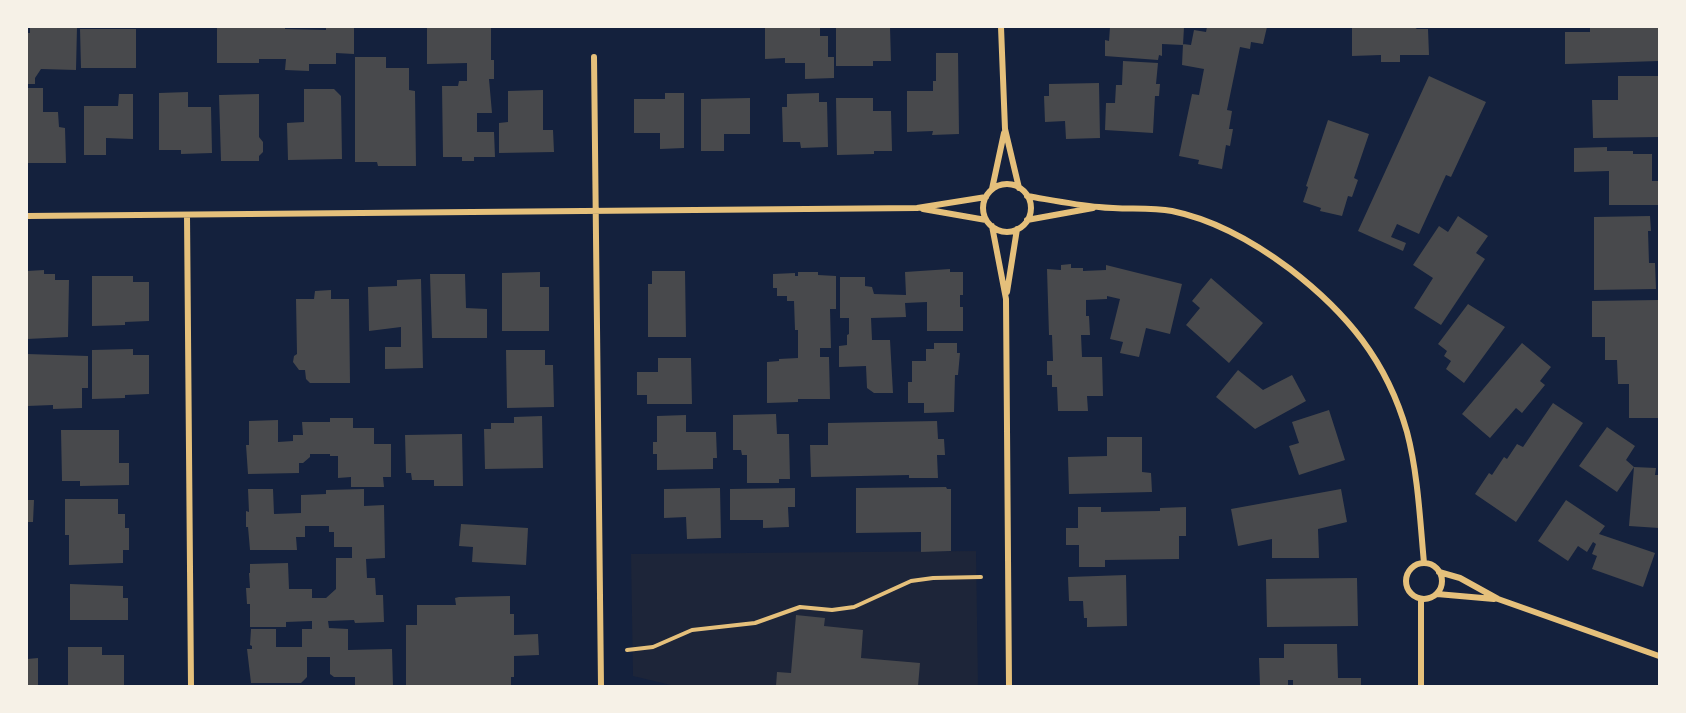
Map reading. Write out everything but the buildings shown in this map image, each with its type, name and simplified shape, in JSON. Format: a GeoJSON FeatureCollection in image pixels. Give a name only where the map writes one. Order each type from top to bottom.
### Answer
{"type":"FeatureCollection","features":[{"type":"Feature","properties":{"kind":"street"},"geometry":{"type":"LineString","coordinates":[[1001,27],[1005,129],[1019,188]]}},
{"type":"Feature","properties":{"kind":"street"},"geometry":{"type":"LineString","coordinates":[[594,57],[601,686]]}},
{"type":"Feature","properties":{"kind":"street"},"geometry":{"type":"LineString","coordinates":[[992,189],[1003,184],[1019,188],[1027,196],[1031,208],[1027,220],[1017,229],[1004,231],[992,226],[986,220],[983,208],[986,197],[992,189],[1005,129]]}},
{"type":"Feature","properties":{"kind":"street"},"geometry":{"type":"LineString","coordinates":[[1027,196],[1100,207],[1171,211],[1207,221],[1241,236],[1273,256],[1335,306],[1359,334],[1393,391],[1407,433],[1424,563]]}},
{"type":"Feature","properties":{"kind":"street"},"geometry":{"type":"LineString","coordinates":[[27,216],[917,208],[986,197]]}},
{"type":"Feature","properties":{"kind":"street"},"geometry":{"type":"LineString","coordinates":[[1027,220],[1100,207]]}},
{"type":"Feature","properties":{"kind":"street"},"geometry":{"type":"LineString","coordinates":[[917,208],[986,220]]}},
{"type":"Feature","properties":{"kind":"street"},"geometry":{"type":"LineString","coordinates":[[187,215],[191,686]]}},
{"type":"Feature","properties":{"kind":"street"},"geometry":{"type":"LineString","coordinates":[[992,226],[1006,299]]}},
{"type":"Feature","properties":{"kind":"street"},"geometry":{"type":"LineString","coordinates":[[1008,686],[1006,299],[1017,229]]}},
{"type":"Feature","properties":{"kind":"street"},"geometry":{"type":"LineString","coordinates":[[1424,563],[1435,567],[1442,582],[1437,594],[1432,598],[1421,599],[1410,594],[1405,579],[1411,568],[1424,563]]}},
{"type":"Feature","properties":{"kind":"street"},"geometry":{"type":"LineString","coordinates":[[1439,572],[1460,578],[1498,599],[1659,656]]}},
{"type":"Feature","properties":{"kind":"street"},"geometry":{"type":"LineString","coordinates":[[1437,594],[1498,599]]}},
{"type":"Feature","properties":{"kind":"street"},"geometry":{"type":"LineString","coordinates":[[1421,599],[1421,686]]}},
{"type":"Feature","properties":{"kind":"path"},"geometry":{"type":"LineString","coordinates":[[627,650],[654,646],[692,630],[755,623],[800,607],[832,610],[854,607],[911,581],[981,577]]}},
{"type":"Feature","properties":{"kind":"shaded area"},"geometry":{"type":"Polygon","coordinates":[[[976,551],[978,686],[675,686],[633,676],[631,554],[976,551]]]}}]}
